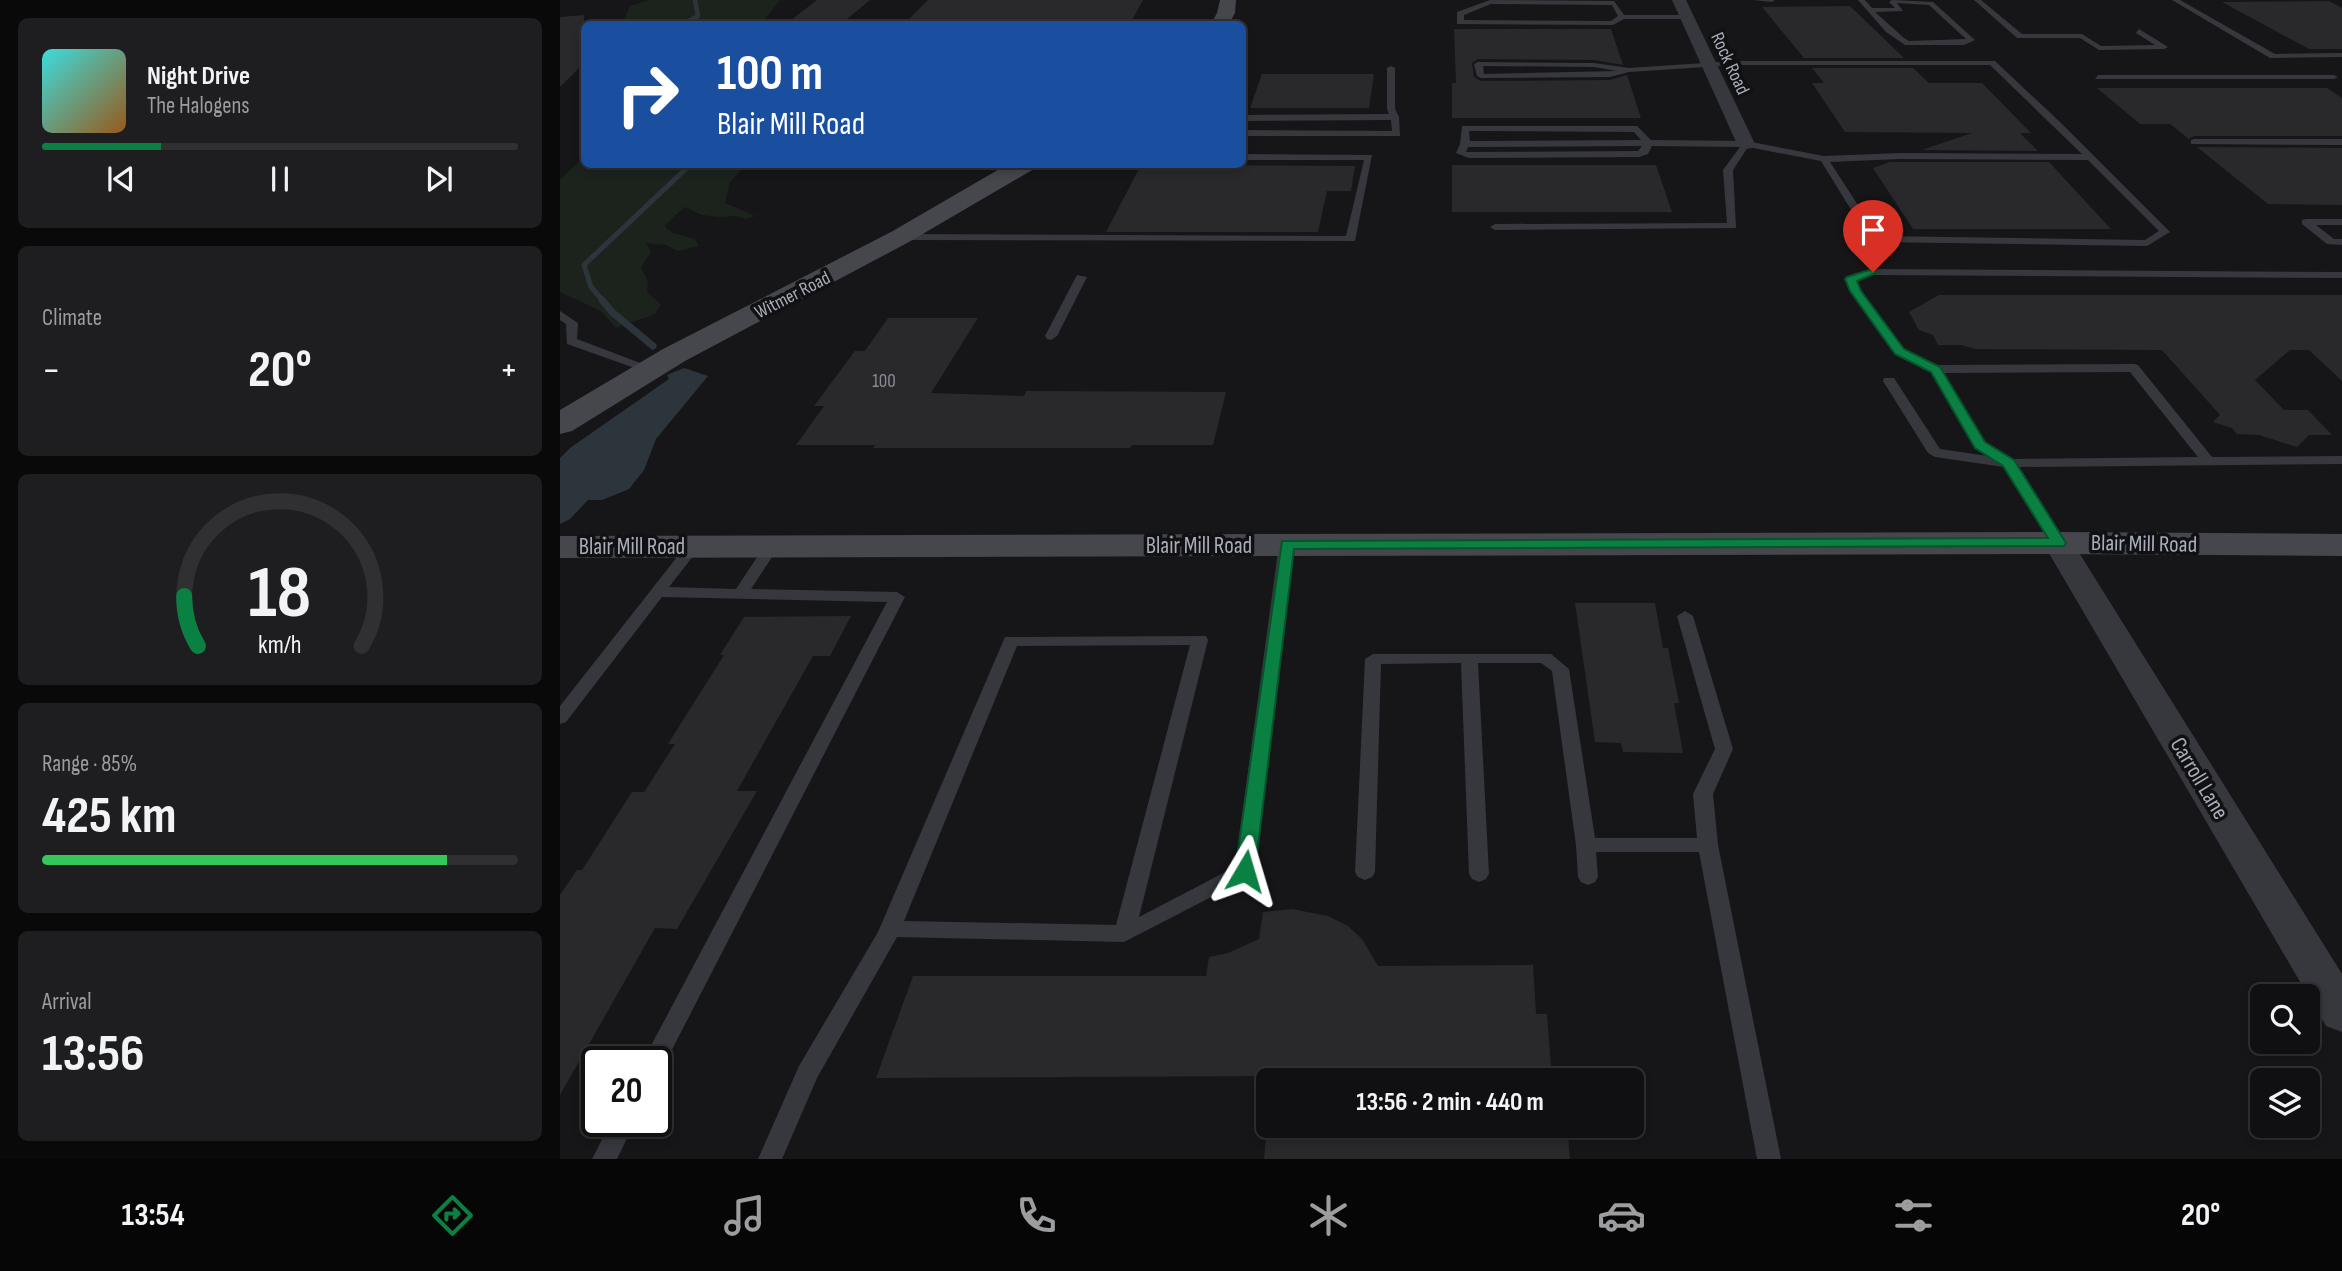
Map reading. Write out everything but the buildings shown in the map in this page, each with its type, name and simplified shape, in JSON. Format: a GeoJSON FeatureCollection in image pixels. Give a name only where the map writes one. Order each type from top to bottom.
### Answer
{"type":"FeatureCollection","features":[{"type":"Feature","properties":{"kind":"main road"},"geometry":{"type":"LineString","coordinates":[[1221,21],[1228,0]]}},
{"type":"Feature","properties":{"kind":"main road","name":"Witmer Road"},"geometry":{"type":"LineString","coordinates":[[560,424],[650,369],[900,237],[1019,168]]}},
{"type":"Feature","properties":{"kind":"main road","name":"Blair Mill Road"},"geometry":{"type":"LineString","coordinates":[[560,547],[2058,543],[2342,545]]}},
{"type":"Feature","properties":{"kind":"street","name":"Rock Road"},"geometry":{"type":"LineString","coordinates":[[1679,0],[1746,144]]}},
{"type":"Feature","properties":{"kind":"street","name":"Carroll Lane"},"geometry":{"type":"LineString","coordinates":[[2058,543],[2342,1013]]}},
{"type":"Feature","properties":{"kind":"lane"},"geometry":{"type":"LineString","coordinates":[[1756,0],[1772,0]]}},
{"type":"Feature","properties":{"kind":"lane"},"geometry":{"type":"LineString","coordinates":[[1861,0],[1899,40],[1908,43],[1964,43],[1971,40],[1931,3],[1897,1],[1892,2],[1900,9],[1871,10]]}},
{"type":"Feature","properties":{"kind":"lane"},"geometry":{"type":"LineString","coordinates":[[1977,0],[2020,37],[2082,36],[2099,48],[2164,47],[2139,31]]}},
{"type":"Feature","properties":{"kind":"lane"},"geometry":{"type":"LineString","coordinates":[[2175,0],[2273,56],[2342,55]]}},
{"type":"Feature","properties":{"kind":"lane"},"geometry":{"type":"LineString","coordinates":[[1622,17],[1614,3],[1490,2],[1460,14],[1460,22],[1613,23],[1622,17],[1687,18]]}},
{"type":"Feature","properties":{"kind":"lane"},"geometry":{"type":"LineString","coordinates":[[1629,70],[1594,65],[1478,64],[1481,76],[1610,75],[1629,70],[1735,62],[1992,63],[2048,112],[2165,232],[2147,243],[1874,239],[1824,159]]}},
{"type":"Feature","properties":{"kind":"lane"},"geometry":{"type":"LineString","coordinates":[[1246,133],[1397,134],[1391,109],[1391,68]]}},
{"type":"Feature","properties":{"kind":"lane"},"geometry":{"type":"LineString","coordinates":[[2338,79],[2321,69],[2342,68]]}},
{"type":"Feature","properties":{"kind":"lane"},"geometry":{"type":"LineString","coordinates":[[2098,77],[2338,79]]}},
{"type":"Feature","properties":{"kind":"lane"},"geometry":{"type":"LineString","coordinates":[[1246,118],[1395,117]]}},
{"type":"Feature","properties":{"kind":"lane"},"geometry":{"type":"LineString","coordinates":[[1465,128],[1637,129],[1648,143],[1645,152],[1639,154],[1461,153],[1465,144],[1465,128]]}},
{"type":"Feature","properties":{"kind":"lane"},"geometry":{"type":"LineString","coordinates":[[2194,142],[2342,142]]}},
{"type":"Feature","properties":{"kind":"lane"},"geometry":{"type":"LineString","coordinates":[[1648,143],[1746,144],[1824,159],[1900,156],[2089,157]]}},
{"type":"Feature","properties":{"kind":"lane"},"geometry":{"type":"LineString","coordinates":[[1495,227],[1732,226],[1728,170],[1746,144]]}},
{"type":"Feature","properties":{"kind":"lane"},"geometry":{"type":"LineString","coordinates":[[900,237],[1351,239],[1369,157],[1246,157]]}},
{"type":"Feature","properties":{"kind":"lane"},"geometry":{"type":"LineString","coordinates":[[2342,222],[2306,222],[2331,242],[2342,242]]}},
{"type":"Feature","properties":{"kind":"lane"},"geometry":{"type":"LineString","coordinates":[[2208,461],[2133,368],[1936,369],[1899,352],[1856,291],[1851,279],[1873,272],[2342,275]]}},
{"type":"Feature","properties":{"kind":"lane"},"geometry":{"type":"LineString","coordinates":[[1051,336],[1081,277]]}},
{"type":"Feature","properties":{"kind":"lane"},"geometry":{"type":"LineString","coordinates":[[560,315],[572,323],[565,343],[650,369]]}},
{"type":"Feature","properties":{"kind":"lane"},"geometry":{"type":"LineString","coordinates":[[1936,369],[1980,445],[2009,463],[2058,543]]}},
{"type":"Feature","properties":{"kind":"lane"},"geometry":{"type":"LineString","coordinates":[[1889,381],[1935,453],[2009,463],[2342,460]]}},
{"type":"Feature","properties":{"kind":"lane"},"geometry":{"type":"LineString","coordinates":[[890,929],[1124,934],[1245,871],[1287,544]]}},
{"type":"Feature","properties":{"kind":"lane"},"geometry":{"type":"LineString","coordinates":[[560,718],[693,546]]}},
{"type":"Feature","properties":{"kind":"lane"},"geometry":{"type":"LineString","coordinates":[[741,593],[770,548]]}},
{"type":"Feature","properties":{"kind":"lane"},"geometry":{"type":"LineString","coordinates":[[656,592],[897,597],[662,1046]]}},
{"type":"Feature","properties":{"kind":"lane"},"geometry":{"type":"LineString","coordinates":[[1685,616],[1724,749],[1703,794],[1708,845],[1769,1159]]}},
{"type":"Feature","properties":{"kind":"lane"},"geometry":{"type":"LineString","coordinates":[[770,1159],[807,1073],[890,929],[1011,641],[1200,640],[1124,934]]}},
{"type":"Feature","properties":{"kind":"lane"},"geometry":{"type":"LineString","coordinates":[[1469,658],[1479,874]]}},
{"type":"Feature","properties":{"kind":"lane"},"geometry":{"type":"LineString","coordinates":[[1365,872],[1373,659],[1545,658],[1560,669],[1586,845],[1588,877]]}},
{"type":"Feature","properties":{"kind":"lane"},"geometry":{"type":"LineString","coordinates":[[1586,845],[1708,845]]}},
{"type":"Feature","properties":{"kind":"lane"},"geometry":{"type":"LineString","coordinates":[[604,1159],[616,1137]]}},
{"type":"Feature","properties":{"kind":"shaded area"},"geometry":{"type":"Polygon","coordinates":[[[649,0],[780,0],[763,21],[623,21],[630,6],[649,0]]]}},
{"type":"Feature","properties":{"kind":"shaded area"},"geometry":{"type":"Polygon","coordinates":[[[581,160],[581,168],[743,168],[730,182],[725,203],[755,216],[746,219],[702,215],[685,207],[664,226],[673,233],[695,239],[699,246],[678,251],[666,245],[646,243],[651,252],[641,267],[648,282],[647,292],[661,305],[655,314],[616,328],[601,311],[560,292],[560,180],[581,160]]]}},
{"type":"Feature","properties":{"kind":"shaded area"},"geometry":{"type":"Polygon","coordinates":[[[684,368],[708,376],[656,439],[644,470],[629,489],[602,500],[588,500],[570,519],[560,524],[560,458],[570,448],[669,379],[667,375],[684,368]]]}},
{"type":"Feature","properties":{"kind":"waterway"},"geometry":{"type":"LineString","coordinates":[[689,21],[698,16],[695,0]]}},
{"type":"Feature","properties":{"kind":"waterway"},"geometry":{"type":"LineString","coordinates":[[603,301],[591,287],[584,265],[687,168]]}},
{"type":"Feature","properties":{"kind":"waterway"},"geometry":{"type":"LineString","coordinates":[[602,300],[612,312],[653,346]]}},
{"type":"Feature","properties":{"kind":"route"},"geometry":{"type":"LineString","coordinates":[[1245,871],[1287,544],[2058,543],[2009,463],[1980,445],[1936,369],[1899,352],[1856,291],[1851,279],[1873,272]]}}]}
